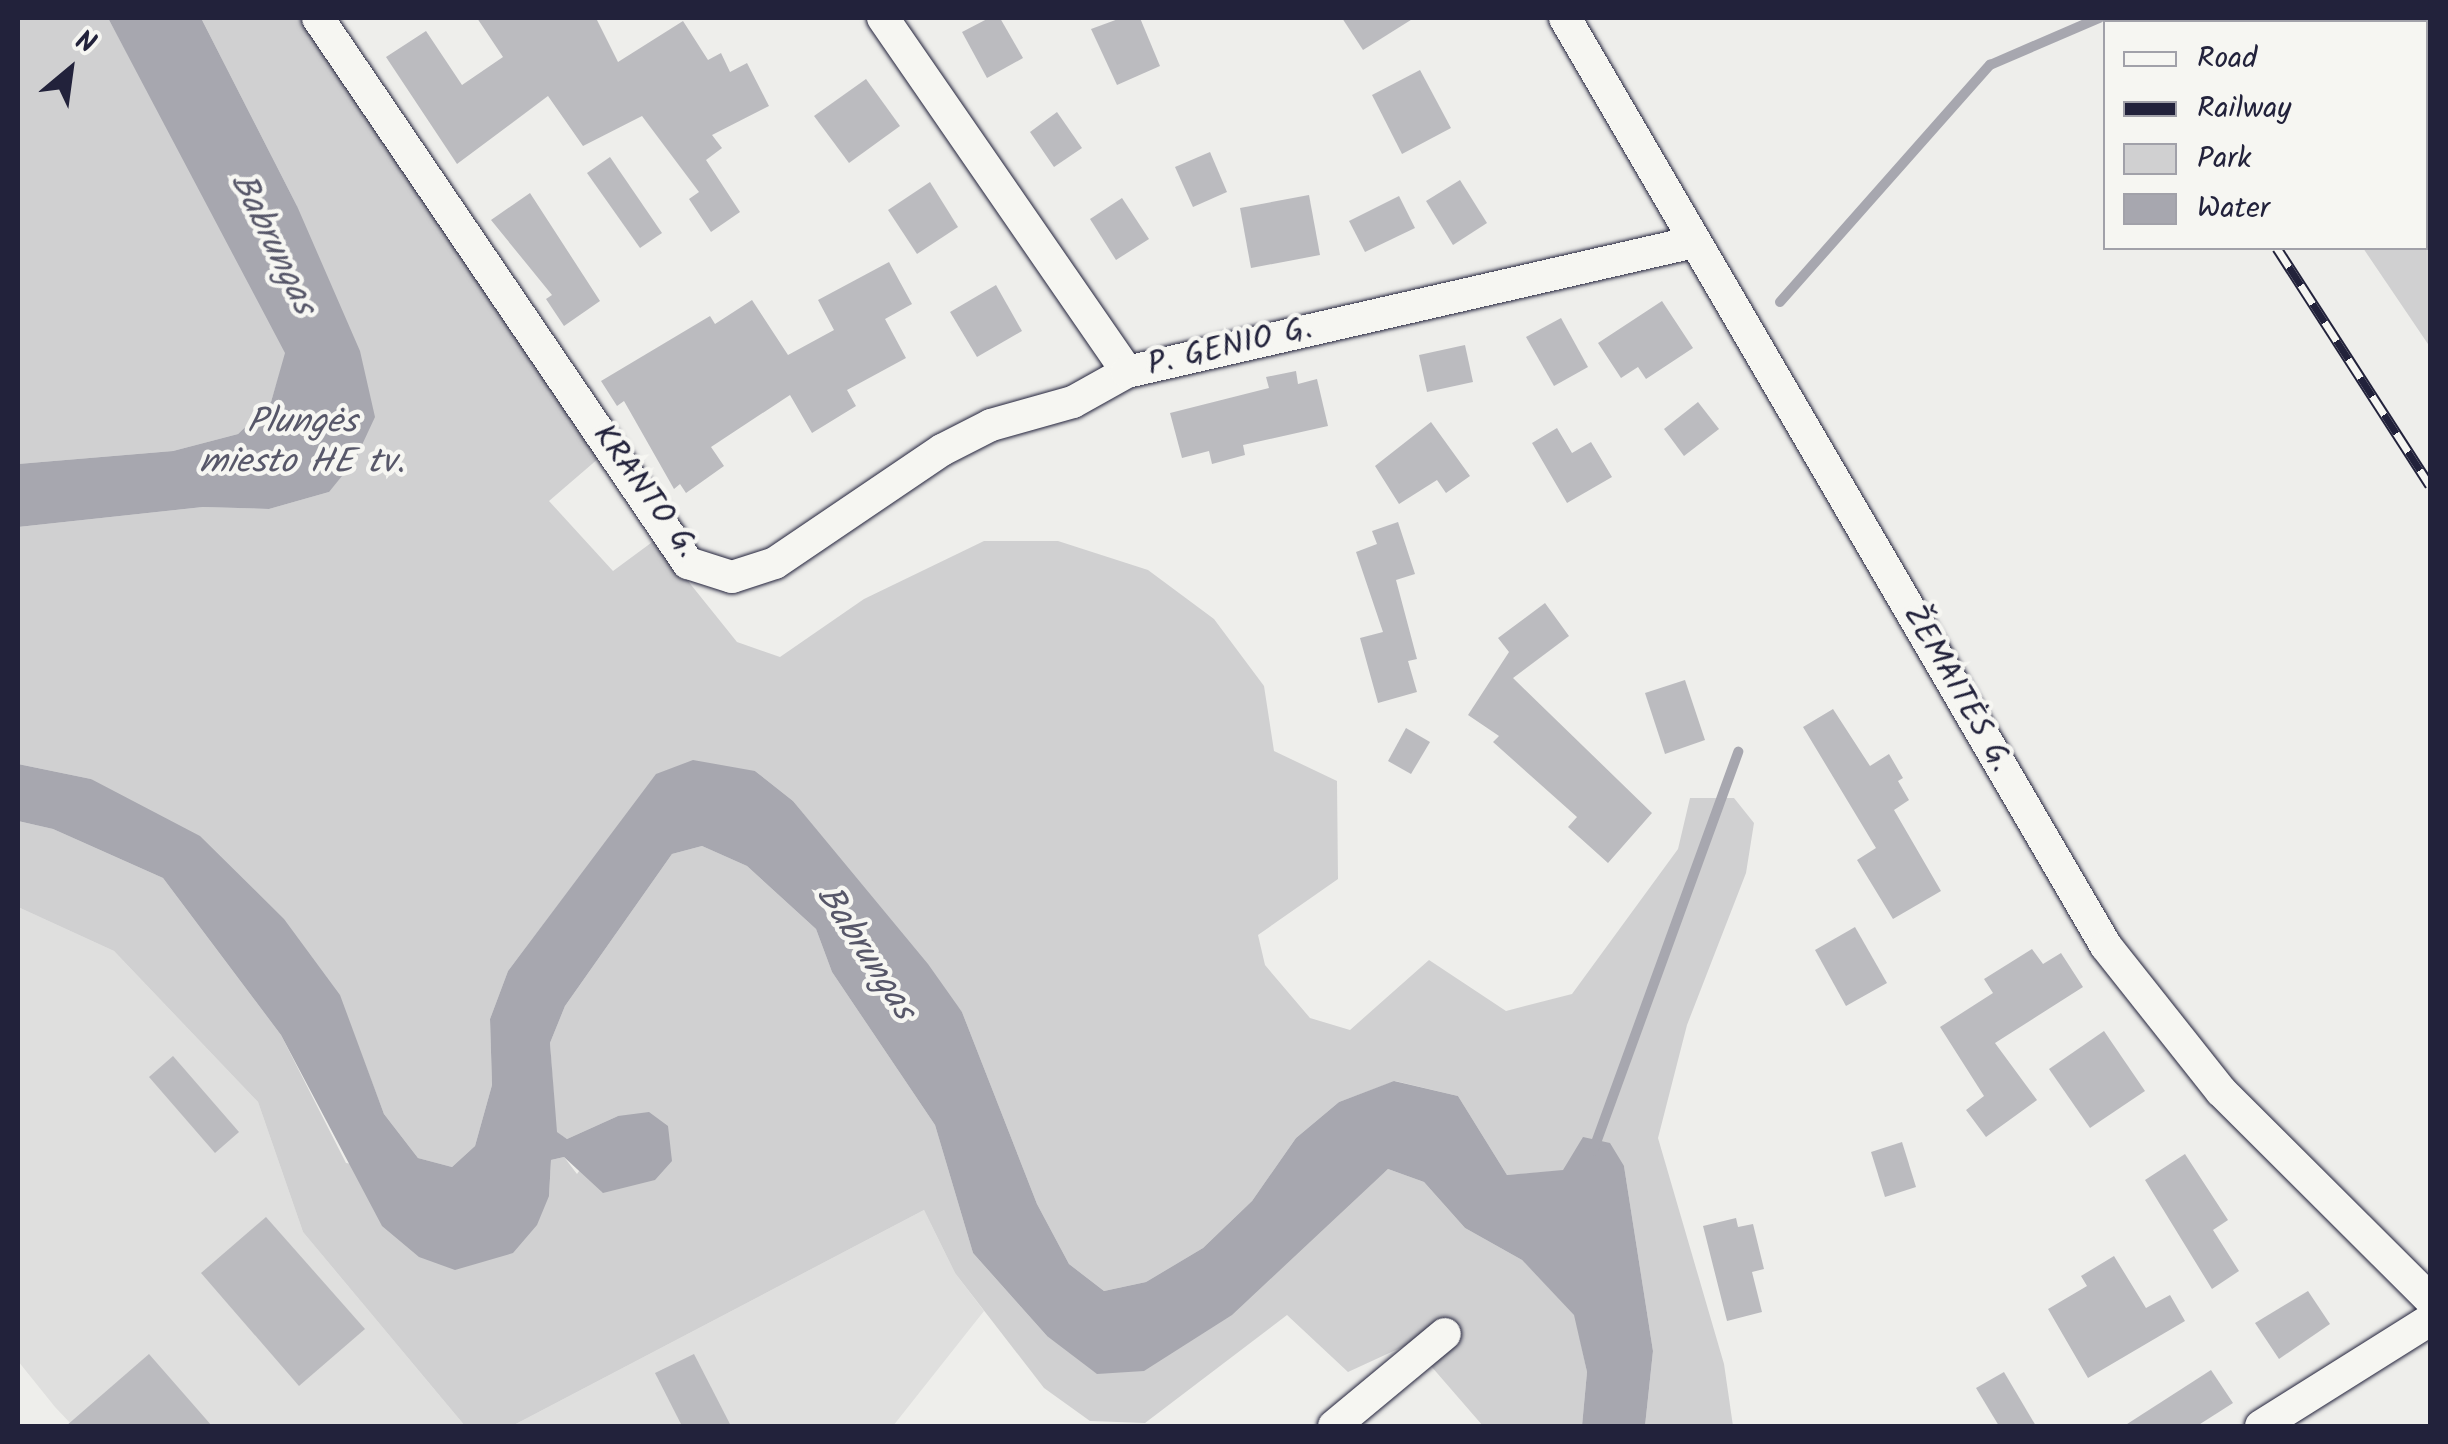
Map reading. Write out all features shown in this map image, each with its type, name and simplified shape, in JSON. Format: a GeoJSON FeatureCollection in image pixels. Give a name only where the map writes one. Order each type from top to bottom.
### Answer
{"type":"FeatureCollection","features":[{"type":"Feature","properties":{"kind":"street","name":"KRANTO G."},"geometry":{"type":"LineString","coordinates":[[318,18],[688,563],[732,577],[775,563],[942,450],[992,424],[1073,402],[1127,372]]}},
{"type":"Feature","properties":{"kind":"street","name":"P. GENIO G."},"geometry":{"type":"LineString","coordinates":[[884,18],[1127,372],[1694,242]]}},
{"type":"Feature","properties":{"kind":"street","name":"ŽEMAITĖS G."},"geometry":{"type":"LineString","coordinates":[[1564,18],[2106,946],[2221,1090],[2430,1299]]}},
{"type":"Feature","properties":{"kind":"street"},"geometry":{"type":"LineString","coordinates":[[2260,1426],[2430,1320]]}},
{"type":"Feature","properties":{"kind":"street"},"geometry":{"type":"LineString","coordinates":[[1334,1426],[1445,1334]]}},
{"type":"Feature","properties":{"kind":"shaded area"},"geometry":{"type":"Polygon","coordinates":[[[18,907],[114,951],[258,1102],[303,1232],[465,1426],[73,1426],[55,1407],[18,1361],[18,907]]]}},
{"type":"Feature","properties":{"kind":"shaded area"},"geometry":{"type":"Polygon","coordinates":[[[924,1210],[955,1273],[984,1311],[893,1426],[512,1426],[924,1210]]]}},
{"type":"Feature","properties":{"kind":"green space"},"geometry":{"type":"Polygon","coordinates":[[[18,18],[108,18],[251,281],[286,353],[271,402],[238,434],[173,451],[18,464],[18,18]]]}},
{"type":"Feature","properties":{"kind":"green space"},"geometry":{"type":"Polygon","coordinates":[[[201,18],[301,18],[599,458],[549,501],[613,571],[655,540],[737,642],[780,657],[864,599],[984,541],[1058,541],[1148,570],[1214,619],[1264,686],[1274,751],[1337,781],[1338,879],[1258,935],[1265,965],[1310,1018],[1350,1030],[1429,960],[1506,1011],[1572,994],[1678,849],[1690,798],[1734,798],[1754,823],[1746,873],[1687,1025],[1658,1138],[1724,1364],[1733,1426],[1645,1426],[1653,1351],[1624,1166],[1507,1175],[1458,1096],[1395,1081],[1339,1102],[1296,1138],[1252,1201],[1203,1248],[1146,1282],[1104,1291],[1069,1264],[1037,1204],[962,1012],[793,801],[755,771],[657,774],[508,971],[490,1019],[492,1085],[475,1146],[452,1167],[418,1158],[384,1114],[339,995],[91,779],[18,764],[18,527],[203,507],[269,509],[329,492],[297,206],[201,18]]]}},
{"type":"Feature","properties":{"kind":"green space"},"geometry":{"type":"Polygon","coordinates":[[[2428,126],[2430,130],[2430,347],[2364,250],[2428,250],[2428,126]]]}},
{"type":"Feature","properties":{"kind":"green space"},"geometry":{"type":"Polygon","coordinates":[[[18,821],[53,829],[163,878],[281,1035],[346,1163],[549,1196],[551,1160],[564,1157],[577,1174],[618,1116],[567,1139],[556,1132],[550,1043],[565,1006],[672,854],[702,846],[747,866],[816,929],[832,972],[935,1125],[973,1253],[1047,1336],[1335,1215],[1388,1169],[1424,1182],[1465,1228],[1522,1260],[1575,1315],[1587,1372],[1582,1426],[1483,1426],[1411,1343],[1348,1372],[1287,1315],[1145,1423],[1090,1421],[1044,1388],[955,1273],[924,1210],[512,1426],[465,1426],[303,1232],[258,1102],[114,951],[18,907],[18,821]]]}},
{"type":"Feature","properties":{"kind":"water","name":"Plungės miesto HE tv."},"geometry":{"type":"Polygon","coordinates":[[[108,18],[201,18],[297,206],[360,351],[375,417],[355,460],[329,492],[269,509],[203,507],[18,527],[18,464],[173,451],[238,434],[271,402],[285,353],[108,18]]]}},
{"type":"Feature","properties":{"kind":"water","name":"Babrungas"},"geometry":{"type":"Polygon","coordinates":[[[693,760],[755,771],[793,801],[928,964],[962,1012],[1037,1204],[1069,1264],[1104,1291],[1146,1282],[1203,1248],[1252,1201],[1296,1138],[1339,1102],[1394,1081],[1458,1096],[1507,1175],[1563,1170],[1583,1137],[1610,1143],[1624,1166],[1653,1351],[1645,1426],[1582,1426],[1587,1372],[1574,1315],[1522,1260],[1465,1228],[1424,1182],[1388,1169],[1232,1315],[1144,1371],[1097,1374],[1047,1336],[973,1253],[935,1125],[832,972],[816,929],[747,866],[702,846],[672,854],[565,1006],[550,1043],[557,1132],[567,1139],[618,1116],[649,1112],[668,1126],[672,1161],[655,1180],[603,1193],[564,1157],[551,1160],[549,1196],[537,1225],[513,1253],[455,1270],[419,1257],[382,1226],[281,1035],[163,878],[53,829],[18,821],[18,764],[91,779],[200,836],[284,919],[340,995],[384,1114],[418,1158],[452,1167],[475,1146],[492,1085],[490,1019],[508,971],[656,774],[693,760]]]}},
{"type":"Feature","properties":{"kind":"building"},"geometry":{"type":"Polygon","coordinates":[[[477,18],[596,18],[618,62],[683,21],[708,60],[721,53],[730,72],[747,63],[769,106],[712,135],[722,148],[706,160],[740,212],[711,232],[689,199],[699,192],[642,116],[583,146],[548,96],[457,164],[386,57],[426,31],[462,85],[503,57],[477,18]]]}},
{"type":"Feature","properties":{"kind":"building"},"geometry":{"type":"Polygon","coordinates":[[[989,18],[1000,18],[1023,58],[987,78],[962,32],[989,18]]]}},
{"type":"Feature","properties":{"kind":"building"},"geometry":{"type":"Polygon","coordinates":[[[1121,18],[1140,18],[1160,66],[1117,85],[1091,29],[1121,18]]]}},
{"type":"Feature","properties":{"kind":"building"},"geometry":{"type":"Polygon","coordinates":[[[1342,18],[1414,18],[1363,50],[1342,18]]]}},
{"type":"Feature","properties":{"kind":"building"},"geometry":{"type":"Polygon","coordinates":[[[1420,70],[1451,128],[1402,154],[1372,95],[1420,70]]]}},
{"type":"Feature","properties":{"kind":"building"},"geometry":{"type":"Polygon","coordinates":[[[866,79],[900,126],[849,163],[814,116],[866,79]]]}},
{"type":"Feature","properties":{"kind":"building"},"geometry":{"type":"Polygon","coordinates":[[[1057,112],[1082,148],[1054,167],[1030,132],[1057,112]]]}},
{"type":"Feature","properties":{"kind":"building"},"geometry":{"type":"Polygon","coordinates":[[[1210,152],[1227,192],[1193,207],[1175,167],[1210,152]]]}},
{"type":"Feature","properties":{"kind":"building"},"geometry":{"type":"Polygon","coordinates":[[[610,157],[662,233],[640,248],[587,173],[610,157]]]}},
{"type":"Feature","properties":{"kind":"building"},"geometry":{"type":"Polygon","coordinates":[[[1460,180],[1487,223],[1453,245],[1426,201],[1460,180]]]}},
{"type":"Feature","properties":{"kind":"building"},"geometry":{"type":"Polygon","coordinates":[[[930,182],[958,227],[917,254],[888,210],[930,182]]]}},
{"type":"Feature","properties":{"kind":"building"},"geometry":{"type":"Polygon","coordinates":[[[530,193],[600,301],[564,326],[546,299],[552,295],[491,220],[530,193]]]}},
{"type":"Feature","properties":{"kind":"building"},"geometry":{"type":"Polygon","coordinates":[[[1309,195],[1320,255],[1251,268],[1240,208],[1309,195]]]}},
{"type":"Feature","properties":{"kind":"building"},"geometry":{"type":"Polygon","coordinates":[[[1399,196],[1415,228],[1365,252],[1349,221],[1399,196]]]}},
{"type":"Feature","properties":{"kind":"building"},"geometry":{"type":"Polygon","coordinates":[[[1122,198],[1149,239],[1116,260],[1090,219],[1122,198]]]}},
{"type":"Feature","properties":{"kind":"building"},"geometry":{"type":"Polygon","coordinates":[[[889,262],[912,304],[885,319],[906,358],[847,390],[856,406],[812,433],[790,395],[711,447],[724,466],[686,493],[680,484],[674,489],[624,401],[617,406],[601,381],[710,316],[715,324],[752,300],[788,355],[834,330],[818,300],[889,262]]]}},
{"type":"Feature","properties":{"kind":"building"},"geometry":{"type":"Polygon","coordinates":[[[996,285],[1022,331],[977,357],[950,312],[996,285]]]}},
{"type":"Feature","properties":{"kind":"building"},"geometry":{"type":"Polygon","coordinates":[[[1662,301],[1693,348],[1646,379],[1638,367],[1621,378],[1598,343],[1662,301]]]}},
{"type":"Feature","properties":{"kind":"building"},"geometry":{"type":"Polygon","coordinates":[[[1561,318],[1588,367],[1554,386],[1526,337],[1561,318]]]}},
{"type":"Feature","properties":{"kind":"building"},"geometry":{"type":"Polygon","coordinates":[[[1465,345],[1473,382],[1427,392],[1419,355],[1465,345]]]}},
{"type":"Feature","properties":{"kind":"building"},"geometry":{"type":"Polygon","coordinates":[[[1296,371],[1298,384],[1317,379],[1328,426],[1243,445],[1245,455],[1212,464],[1209,451],[1182,458],[1170,413],[1269,388],[1266,377],[1296,371]]]}},
{"type":"Feature","properties":{"kind":"building"},"geometry":{"type":"Polygon","coordinates":[[[1698,402],[1719,429],[1684,456],[1664,429],[1698,402]]]}},
{"type":"Feature","properties":{"kind":"building"},"geometry":{"type":"Polygon","coordinates":[[[1431,422],[1470,476],[1446,493],[1437,480],[1399,504],[1375,466],[1431,422]]]}},
{"type":"Feature","properties":{"kind":"building"},"geometry":{"type":"Polygon","coordinates":[[[1557,428],[1572,453],[1591,442],[1612,477],[1567,503],[1532,443],[1557,428]]]}},
{"type":"Feature","properties":{"kind":"building"},"geometry":{"type":"Polygon","coordinates":[[[1398,522],[1415,574],[1396,580],[1417,659],[1408,661],[1417,692],[1378,703],[1360,638],[1383,632],[1356,552],[1377,544],[1372,531],[1398,522]]]}},
{"type":"Feature","properties":{"kind":"building"},"geometry":{"type":"Polygon","coordinates":[[[1545,603],[1569,636],[1513,678],[1652,813],[1608,863],[1568,827],[1577,817],[1493,742],[1499,736],[1468,715],[1509,652],[1498,638],[1545,603]]]}},
{"type":"Feature","properties":{"kind":"building"},"geometry":{"type":"Polygon","coordinates":[[[1685,680],[1705,740],[1665,754],[1645,693],[1685,680]]]}},
{"type":"Feature","properties":{"kind":"building"},"geometry":{"type":"Polygon","coordinates":[[[1833,709],[1870,766],[1889,754],[1903,778],[1898,781],[1909,800],[1894,810],[1941,891],[1893,919],[1857,860],[1876,848],[1803,727],[1833,709]]]}},
{"type":"Feature","properties":{"kind":"building"},"geometry":{"type":"Polygon","coordinates":[[[1406,728],[1430,742],[1411,774],[1388,761],[1406,728]]]}},
{"type":"Feature","properties":{"kind":"building"},"geometry":{"type":"Polygon","coordinates":[[[1855,927],[1887,983],[1846,1006],[1815,950],[1855,927]]]}},
{"type":"Feature","properties":{"kind":"building"},"geometry":{"type":"Polygon","coordinates":[[[2032,949],[2043,964],[2061,953],[2083,987],[1995,1043],[2037,1100],[1986,1137],[1966,1110],[1984,1096],[1940,1027],[1993,993],[1984,979],[2032,949]]]}},
{"type":"Feature","properties":{"kind":"building"},"geometry":{"type":"Polygon","coordinates":[[[2104,1031],[2145,1091],[2090,1128],[2049,1069],[2104,1031]]]}},
{"type":"Feature","properties":{"kind":"building"},"geometry":{"type":"Polygon","coordinates":[[[173,1056],[239,1132],[215,1153],[149,1077],[173,1056]]]}},
{"type":"Feature","properties":{"kind":"building"},"geometry":{"type":"Polygon","coordinates":[[[1902,1142],[1916,1187],[1885,1197],[1871,1152],[1902,1142]]]}},
{"type":"Feature","properties":{"kind":"building"},"geometry":{"type":"Polygon","coordinates":[[[2185,1154],[2228,1220],[2213,1230],[2239,1271],[2212,1289],[2145,1180],[2185,1154]]]}},
{"type":"Feature","properties":{"kind":"building"},"geometry":{"type":"Polygon","coordinates":[[[266,1217],[365,1329],[299,1386],[201,1273],[266,1217]]]}},
{"type":"Feature","properties":{"kind":"building"},"geometry":{"type":"Polygon","coordinates":[[[1736,1218],[1738,1227],[1753,1224],[1764,1269],[1752,1272],[1762,1312],[1727,1321],[1703,1226],[1736,1218]]]}},
{"type":"Feature","properties":{"kind":"building"},"geometry":{"type":"Polygon","coordinates":[[[2114,1256],[2146,1308],[2170,1295],[2185,1321],[2088,1378],[2048,1309],[2087,1286],[2081,1276],[2114,1256]]]}},
{"type":"Feature","properties":{"kind":"building"},"geometry":{"type":"Polygon","coordinates":[[[2308,1291],[2330,1324],[2279,1359],[2255,1323],[2308,1291]]]}},
{"type":"Feature","properties":{"kind":"building"},"geometry":{"type":"Polygon","coordinates":[[[149,1354],[212,1426],[66,1426],[149,1354]]]}},
{"type":"Feature","properties":{"kind":"building"},"geometry":{"type":"Polygon","coordinates":[[[694,1354],[731,1426],[682,1426],[655,1373],[694,1354]]]}},
{"type":"Feature","properties":{"kind":"building"},"geometry":{"type":"Polygon","coordinates":[[[2211,1370],[2233,1403],[2197,1426],[2124,1426],[2211,1370]]]}},
{"type":"Feature","properties":{"kind":"building"},"geometry":{"type":"Polygon","coordinates":[[[2004,1372],[2036,1426],[1999,1426],[1976,1388],[2004,1372]]]}},
{"type":"Feature","properties":{"kind":"waterway"},"geometry":{"type":"LineString","coordinates":[[1780,302],[1990,65],[2099,18]]}},
{"type":"Feature","properties":{"kind":"waterway"},"geometry":{"type":"LineString","coordinates":[[1593,1151],[1738,752]]}},
{"type":"Feature","properties":{"kind":"railway"},"geometry":{"type":"LineString","coordinates":[[2278,250],[2430,485]]}}]}
